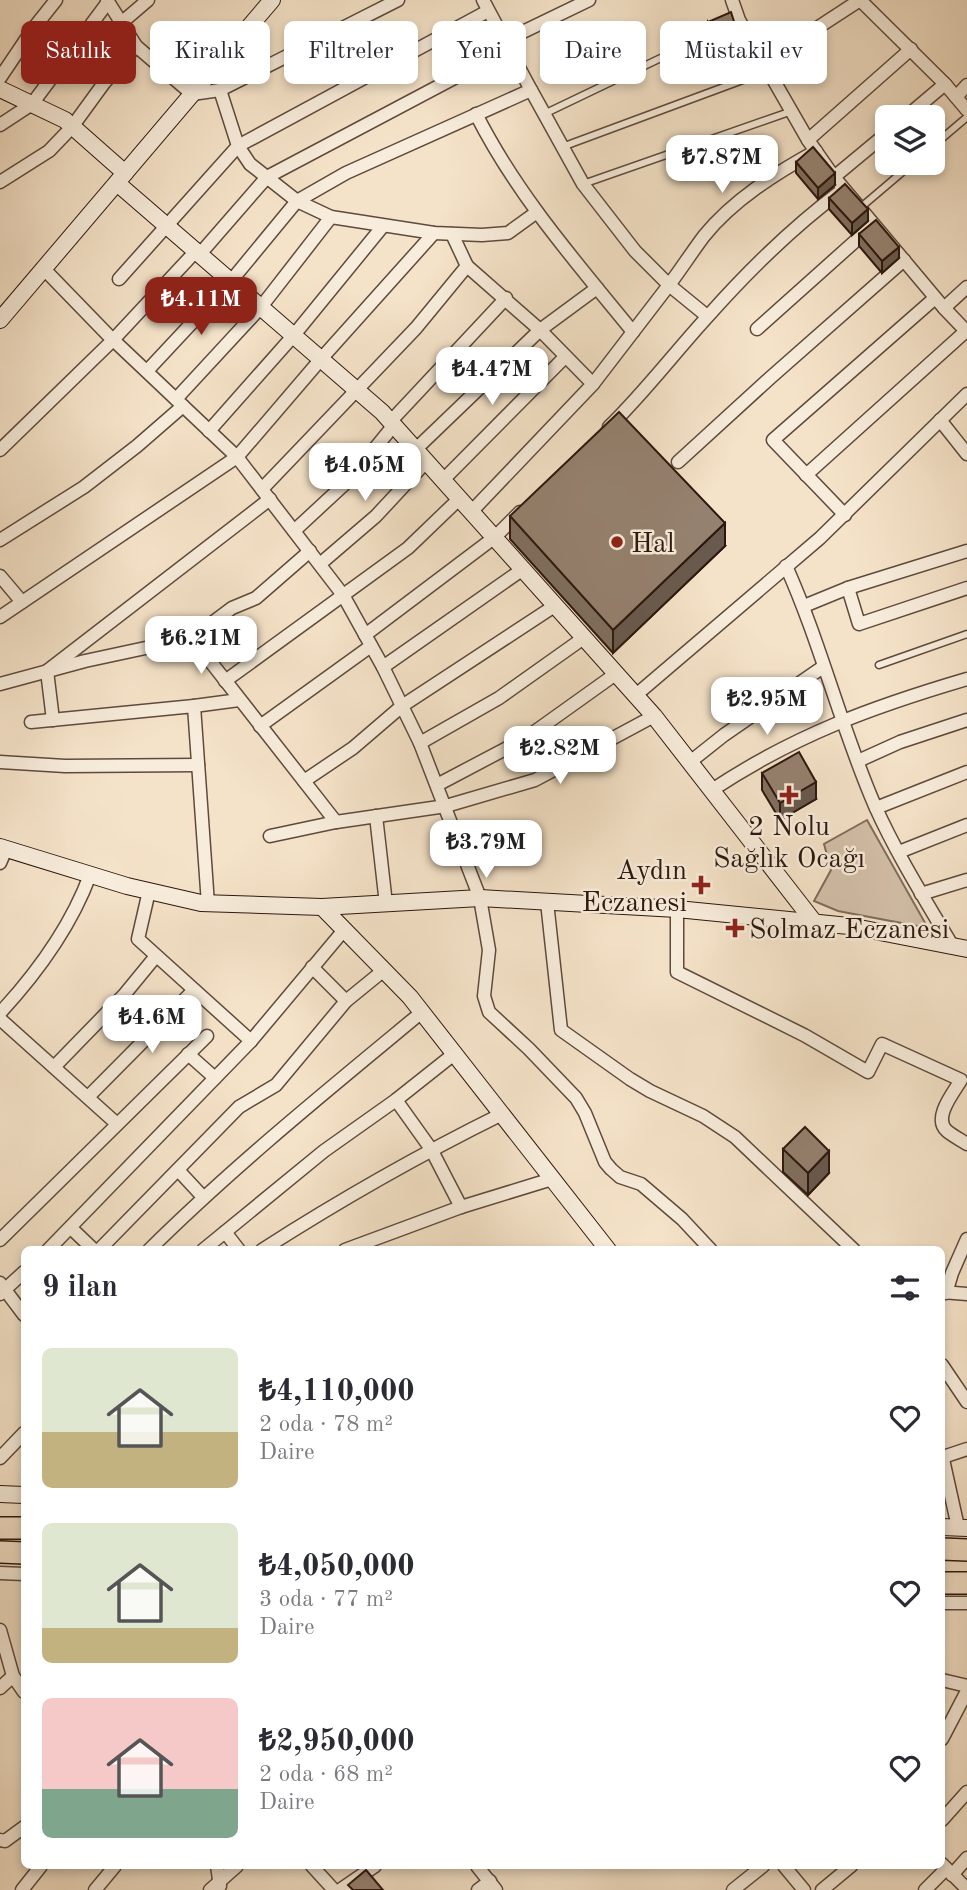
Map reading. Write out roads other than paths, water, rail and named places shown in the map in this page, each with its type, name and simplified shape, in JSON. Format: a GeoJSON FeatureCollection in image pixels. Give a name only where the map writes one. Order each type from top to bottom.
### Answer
{"type":"FeatureCollection","features":[{"type":"Feature","properties":{"kind":"highway"},"geometry":{"type":"LineString","coordinates":[[0,1528],[21,1528]]}},
{"type":"Feature","properties":{"kind":"highway"},"geometry":{"type":"LineString","coordinates":[[945,1549],[967,1550]]}},
{"type":"Feature","properties":{"kind":"highway"},"geometry":{"type":"LineString","coordinates":[[0,1552],[21,1553]]}},
{"type":"Feature","properties":{"kind":"highway"},"geometry":{"type":"LineString","coordinates":[[945,1583],[967,1583]]}},
{"type":"Feature","properties":{"kind":"street"},"geometry":{"type":"LineString","coordinates":[[0,78],[56,0]]}},
{"type":"Feature","properties":{"kind":"street"},"geometry":{"type":"LineString","coordinates":[[122,21],[148,0]]}},
{"type":"Feature","properties":{"kind":"street"},"geometry":{"type":"LineString","coordinates":[[0,320],[272,0]]}},
{"type":"Feature","properties":{"kind":"street"},"geometry":{"type":"LineString","coordinates":[[136,46],[192,94],[220,90],[398,0]]}},
{"type":"Feature","properties":{"kind":"street"},"geometry":{"type":"LineString","coordinates":[[733,0],[733,21]]}},
{"type":"Feature","properties":{"kind":"street"},"geometry":{"type":"LineString","coordinates":[[827,23],[860,0],[911,49],[967,110]]}},
{"type":"Feature","properties":{"kind":"street"},"geometry":{"type":"LineString","coordinates":[[0,125],[33,104],[108,1],[119,21]]}},
{"type":"Feature","properties":{"kind":"street"},"geometry":{"type":"LineString","coordinates":[[526,34],[585,1]]}},
{"type":"Feature","properties":{"kind":"street"},"geometry":{"type":"LineString","coordinates":[[119,279],[239,146],[487,4],[495,21]]}},
{"type":"Feature","properties":{"kind":"street"},"geometry":{"type":"LineString","coordinates":[[808,140],[911,49]]}},
{"type":"Feature","properties":{"kind":"street"},"geometry":{"type":"LineString","coordinates":[[526,82],[583,184],[635,251],[669,285],[707,316]]}},
{"type":"Feature","properties":{"kind":"street"},"geometry":{"type":"LineString","coordinates":[[0,182],[49,151],[72,127],[103,84]]}},
{"type":"Feature","properties":{"kind":"street"},"geometry":{"type":"LineString","coordinates":[[0,450],[113,340],[267,177],[435,84]]}},
{"type":"Feature","properties":{"kind":"street"},"geometry":{"type":"LineString","coordinates":[[777,84],[808,140],[834,177],[939,303],[967,332],[806,475]]}},
{"type":"Feature","properties":{"kind":"street"},"geometry":{"type":"LineString","coordinates":[[920,105],[945,84]]}},
{"type":"Feature","properties":{"kind":"street"},"geometry":{"type":"LineString","coordinates":[[956,97],[967,85]]}},
{"type":"Feature","properties":{"kind":"street"},"geometry":{"type":"LineString","coordinates":[[0,89],[65,120],[166,225],[393,423],[654,716],[814,922]]}},
{"type":"Feature","properties":{"kind":"street"},"geometry":{"type":"LineString","coordinates":[[220,90],[239,146],[250,164],[297,201],[331,217],[434,233],[482,235],[508,233],[537,212]]}},
{"type":"Feature","properties":{"kind":"street"},"geometry":{"type":"LineString","coordinates":[[146,371],[231,281],[297,201],[346,173],[530,90]]}},
{"type":"Feature","properties":{"kind":"street"},"geometry":{"type":"LineString","coordinates":[[476,114],[497,156],[537,212],[633,332]]}},
{"type":"Feature","properties":{"kind":"street"},"geometry":{"type":"LineString","coordinates":[[834,177],[875,143]]}},
{"type":"Feature","properties":{"kind":"street"},"geometry":{"type":"LineString","coordinates":[[472,511],[593,384],[705,234],[737,204],[774,176],[816,151]]}},
{"type":"Feature","properties":{"kind":"street"},"geometry":{"type":"LineString","coordinates":[[601,435],[630,407],[707,316],[803,220],[844,188]]}},
{"type":"Feature","properties":{"kind":"street"},"geometry":{"type":"LineString","coordinates":[[0,540],[84,487],[137,446],[180,402],[261,307],[331,217]]}},
{"type":"Feature","properties":{"kind":"street"},"geometry":{"type":"LineString","coordinates":[[757,329],[874,224]]}},
{"type":"Feature","properties":{"kind":"street"},"geometry":{"type":"LineString","coordinates":[[209,430],[294,335],[383,226]]}},
{"type":"Feature","properties":{"kind":"street"},"geometry":{"type":"LineString","coordinates":[[0,617],[237,457],[434,233]]}},
{"type":"Feature","properties":{"kind":"street"},"geometry":{"type":"LineString","coordinates":[[452,234],[467,266],[506,298],[593,384]]}},
{"type":"Feature","properties":{"kind":"street"},"geometry":{"type":"LineString","coordinates":[[678,462],[904,260]]}},
{"type":"Feature","properties":{"kind":"street"},"geometry":{"type":"LineString","coordinates":[[47,671],[266,494],[357,390],[416,328],[467,266]]}},
{"type":"Feature","properties":{"kind":"street"},"geometry":{"type":"LineString","coordinates":[[44,269],[113,340],[237,457],[343,595],[383,667],[420,743],[480,898],[489,950],[484,996],[489,1012],[576,1097],[585,1112],[605,1162],[611,1169],[620,1177],[640,1184],[682,1219],[707,1246]]}},
{"type":"Feature","properties":{"kind":"street"},"geometry":{"type":"LineString","coordinates":[[845,515],[773,440],[939,303],[967,287]]}},
{"type":"Feature","properties":{"kind":"street"},"geometry":{"type":"LineString","coordinates":[[320,564],[376,516],[421,455],[540,330],[597,288]]}},
{"type":"Feature","properties":{"kind":"street"},"geometry":{"type":"LineString","coordinates":[[294,531],[349,480],[393,423],[506,298]]}},
{"type":"Feature","properties":{"kind":"street"},"geometry":{"type":"LineString","coordinates":[[443,480],[565,357]]}},
{"type":"Feature","properties":{"kind":"street"},"geometry":{"type":"LineString","coordinates":[[636,695],[845,515],[967,394]]}},
{"type":"Feature","properties":{"kind":"street"},"geometry":{"type":"LineString","coordinates":[[940,420],[967,454]]}},
{"type":"Feature","properties":{"kind":"street"},"geometry":{"type":"LineString","coordinates":[[225,681],[408,548],[460,498]]}},
{"type":"Feature","properties":{"kind":"street"},"geometry":{"type":"LineString","coordinates":[[260,726],[495,537],[533,500]]}},
{"type":"Feature","properties":{"kind":"street"},"geometry":{"type":"LineString","coordinates":[[0,684],[192,638],[232,608],[256,598],[310,551]]}},
{"type":"Feature","properties":{"kind":"street"},"geometry":{"type":"LineString","coordinates":[[804,606],[848,588],[967,551]]}},
{"type":"Feature","properties":{"kind":"street"},"geometry":{"type":"LineString","coordinates":[[786,566],[804,606],[823,667],[876,808],[921,894],[960,948]]}},
{"type":"Feature","properties":{"kind":"street"},"geometry":{"type":"LineString","coordinates":[[383,667],[523,569]]}},
{"type":"Feature","properties":{"kind":"street"},"geometry":{"type":"LineString","coordinates":[[0,576],[22,602]]}},
{"type":"Feature","properties":{"kind":"street"},"geometry":{"type":"LineString","coordinates":[[848,588],[859,624],[967,588]]}},
{"type":"Feature","properties":{"kind":"street"},"geometry":{"type":"LineString","coordinates":[[304,782],[353,748],[402,706],[556,605]]}},
{"type":"Feature","properties":{"kind":"street"},"geometry":{"type":"LineString","coordinates":[[420,743],[499,698],[584,637]]}},
{"type":"Feature","properties":{"kind":"street"},"geometry":{"type":"LineString","coordinates":[[192,638],[336,822]]}},
{"type":"Feature","properties":{"kind":"street"},"geometry":{"type":"LineString","coordinates":[[690,762],[724,735],[823,667]]}},
{"type":"Feature","properties":{"kind":"street"},"geometry":{"type":"LineString","coordinates":[[47,671],[53,720]]}},
{"type":"Feature","properties":{"kind":"street"},"geometry":{"type":"LineString","coordinates":[[437,785],[526,738],[617,673]]}},
{"type":"Feature","properties":{"kind":"street"},"geometry":{"type":"LineString","coordinates":[[712,790],[784,747],[842,720],[967,680]]}},
{"type":"Feature","properties":{"kind":"street"},"geometry":{"type":"LineString","coordinates":[[31,722],[239,700]]}},
{"type":"Feature","properties":{"kind":"street"},"geometry":{"type":"LineString","coordinates":[[194,706],[208,904]]}},
{"type":"Feature","properties":{"kind":"street"},"geometry":{"type":"LineString","coordinates":[[270,836],[336,822],[446,806],[535,780],[654,716]]}},
{"type":"Feature","properties":{"kind":"street"},"geometry":{"type":"LineString","coordinates":[[858,761],[900,742],[967,720]]}},
{"type":"Feature","properties":{"kind":"street"},"geometry":{"type":"LineString","coordinates":[[0,762],[65,766],[198,765]]}},
{"type":"Feature","properties":{"kind":"street"},"geometry":{"type":"LineString","coordinates":[[876,808],[967,772]]}},
{"type":"Feature","properties":{"kind":"street"},"geometry":{"type":"LineString","coordinates":[[376,816],[386,904]]}},
{"type":"Feature","properties":{"kind":"street"},"geometry":{"type":"LineString","coordinates":[[899,852],[967,825]]}},
{"type":"Feature","properties":{"kind":"street"},"geometry":{"type":"LineString","coordinates":[[2,853],[208,904],[322,907],[480,898],[677,909],[849,926],[960,948]]}},
{"type":"Feature","properties":{"kind":"street"},"geometry":{"type":"LineString","coordinates":[[0,1013],[16,995],[79,905],[90,875]]}},
{"type":"Feature","properties":{"kind":"street"},"geometry":{"type":"LineString","coordinates":[[921,894],[967,880]]}},
{"type":"Feature","properties":{"kind":"street"},"geometry":{"type":"LineString","coordinates":[[149,891],[138,939],[251,1041]]}},
{"type":"Feature","properties":{"kind":"street"},"geometry":{"type":"LineString","coordinates":[[547,902],[561,1030],[630,1079],[703,1116],[735,1136],[850,1246]]}},
{"type":"Feature","properties":{"kind":"street"},"geometry":{"type":"LineString","coordinates":[[322,907],[422,1012],[605,1246]]}},
{"type":"Feature","properties":{"kind":"street"},"geometry":{"type":"LineString","coordinates":[[677,909],[677,972],[803,1035],[868,1072],[882,1044],[961,1080],[941,1118],[947,1131],[967,1143]]}},
{"type":"Feature","properties":{"kind":"street"},"geometry":{"type":"LineString","coordinates":[[52,1246],[251,1041],[344,930]]}},
{"type":"Feature","properties":{"kind":"street"},"geometry":{"type":"LineString","coordinates":[[54,1067],[124,995],[156,956]]}},
{"type":"Feature","properties":{"kind":"street"},"geometry":{"type":"LineString","coordinates":[[312,967],[346,1001]]}},
{"type":"Feature","properties":{"kind":"street"},"geometry":{"type":"LineString","coordinates":[[101,1246],[239,1107],[276,1085],[346,1001],[384,970]]}},
{"type":"Feature","properties":{"kind":"street"},"geometry":{"type":"LineString","coordinates":[[88,1097],[194,990]]}},
{"type":"Feature","properties":{"kind":"street"},"geometry":{"type":"LineString","coordinates":[[153,1246],[203,1197],[305,1108],[422,1012]]}},
{"type":"Feature","properties":{"kind":"street"},"geometry":{"type":"LineString","coordinates":[[0,1019],[116,1123]]}},
{"type":"Feature","properties":{"kind":"street"},"geometry":{"type":"LineString","coordinates":[[0,1240],[207,1036]]}},
{"type":"Feature","properties":{"kind":"street"},"geometry":{"type":"LineString","coordinates":[[188,1054],[215,1078]]}},
{"type":"Feature","properties":{"kind":"street"},"geometry":{"type":"LineString","coordinates":[[207,1246],[324,1151],[396,1100],[454,1054]]}},
{"type":"Feature","properties":{"kind":"street"},"geometry":{"type":"LineString","coordinates":[[396,1100],[431,1149],[461,1207]]}},
{"type":"Feature","properties":{"kind":"street"},"geometry":{"type":"LineString","coordinates":[[268,1246],[331,1205],[431,1149],[502,1114]]}},
{"type":"Feature","properties":{"kind":"street"},"geometry":{"type":"LineString","coordinates":[[177,1170],[203,1197]]}},
{"type":"Feature","properties":{"kind":"street"},"geometry":{"type":"LineString","coordinates":[[355,1246],[461,1207],[552,1179]]}},
{"type":"Feature","properties":{"kind":"street"},"geometry":{"type":"LineString","coordinates":[[71,1228],[92,1246]]}},
{"type":"Feature","properties":{"kind":"street"},"geometry":{"type":"LineString","coordinates":[[225,1232],[236,1246]]}},
{"type":"Feature","properties":{"kind":"street"},"geometry":{"type":"LineString","coordinates":[[945,1290],[967,1238]]}},
{"type":"Feature","properties":{"kind":"street"},"geometry":{"type":"LineString","coordinates":[[21,1274],[2,1289],[21,1311]]}},
{"type":"Feature","properties":{"kind":"street"},"geometry":{"type":"LineString","coordinates":[[945,1293],[967,1294]]}},
{"type":"Feature","properties":{"kind":"street"},"geometry":{"type":"LineString","coordinates":[[945,1369],[967,1402]]}},
{"type":"Feature","properties":{"kind":"street"},"geometry":{"type":"LineString","coordinates":[[0,1458],[5,1444],[21,1435]]}},
{"type":"Feature","properties":{"kind":"street"},"geometry":{"type":"LineString","coordinates":[[945,1455],[967,1449]]}},
{"type":"Feature","properties":{"kind":"street"},"geometry":{"type":"LineString","coordinates":[[945,1471],[956,1527]]}},
{"type":"Feature","properties":{"kind":"street"},"geometry":{"type":"LineString","coordinates":[[0,1493],[21,1494]]}},
{"type":"Feature","properties":{"kind":"street"},"geometry":{"type":"LineString","coordinates":[[0,1573],[21,1574]]}},
{"type":"Feature","properties":{"kind":"street"},"geometry":{"type":"LineString","coordinates":[[945,1603],[967,1603]]}},
{"type":"Feature","properties":{"kind":"street"},"geometry":{"type":"LineString","coordinates":[[0,1630],[13,1676],[21,1688]]}},
{"type":"Feature","properties":{"kind":"street"},"geometry":{"type":"LineString","coordinates":[[0,1688],[13,1676]]}},
{"type":"Feature","properties":{"kind":"street"},"geometry":{"type":"LineString","coordinates":[[945,1681],[967,1689],[945,1733]]}},
{"type":"Feature","properties":{"kind":"street"},"geometry":{"type":"LineString","coordinates":[[945,1816],[967,1792]]}},
{"type":"Feature","properties":{"kind":"street"},"geometry":{"type":"LineString","coordinates":[[0,1840],[5,1841],[21,1829]]}},
{"type":"Feature","properties":{"kind":"street"},"geometry":{"type":"LineString","coordinates":[[925,1890],[947,1869],[967,1858]]}},
{"type":"Feature","properties":{"kind":"street"},"geometry":{"type":"LineString","coordinates":[[22,1890],[39,1869]]}},
{"type":"Feature","properties":{"kind":"street"},"geometry":{"type":"LineString","coordinates":[[95,1890],[112,1869]]}},
{"type":"Feature","properties":{"kind":"street"},"geometry":{"type":"LineString","coordinates":[[216,1869],[216,1887]]}},
{"type":"Feature","properties":{"kind":"street"},"geometry":{"type":"LineString","coordinates":[[216,1887],[234,1869]]}},
{"type":"Feature","properties":{"kind":"street"},"geometry":{"type":"LineString","coordinates":[[315,1869],[334,1890]]}},
{"type":"Feature","properties":{"kind":"street"},"geometry":{"type":"LineString","coordinates":[[340,1890],[371,1869]]}},
{"type":"Feature","properties":{"kind":"street"},"geometry":{"type":"LineString","coordinates":[[478,1890],[493,1885],[480,1869]]}},
{"type":"Feature","properties":{"kind":"street"},"geometry":{"type":"LineString","coordinates":[[733,1890],[759,1869]]}},
{"type":"Feature","properties":{"kind":"street"},"geometry":{"type":"LineString","coordinates":[[788,1869],[804,1890]]}},
{"type":"Feature","properties":{"kind":"street"},"geometry":{"type":"LineString","coordinates":[[822,1890],[847,1869]]}},
{"type":"Feature","properties":{"kind":"street"},"geometry":{"type":"LineString","coordinates":[[947,1869],[967,1889]]}},
{"type":"Feature","properties":{"kind":"lane"},"geometry":{"type":"LineString","coordinates":[[544,114],[660,58]]}},
{"type":"Feature","properties":{"kind":"lane"},"geometry":{"type":"LineString","coordinates":[[562,146],[721,84]]}},
{"type":"Feature","properties":{"kind":"lane"},"geometry":{"type":"LineString","coordinates":[[583,184],[792,111]]}},
{"type":"Feature","properties":{"kind":"lane"},"geometry":{"type":"LineString","coordinates":[[945,136],[967,117]]}},
{"type":"Feature","properties":{"kind":"lane"},"geometry":{"type":"LineString","coordinates":[[860,208],[899,175]]}},
{"type":"Feature","properties":{"kind":"lane"},"geometry":{"type":"LineString","coordinates":[[879,665],[967,634]]}},
{"type":"Feature","properties":{"kind":"place","name":"Hal"},"geometry":{"type":"Point","coordinates":[617,542]}},
{"type":"Feature","properties":{"kind":"place","name":"2 Nolu Sağlık Ocağı"},"geometry":{"type":"Point","coordinates":[789,795]}},
{"type":"Feature","properties":{"kind":"place","name":"Aydın Eczanesi"},"geometry":{"type":"Point","coordinates":[701,885]}},
{"type":"Feature","properties":{"kind":"place","name":"Solmaz Eczanesi"},"geometry":{"type":"Point","coordinates":[735,928]}}]}
